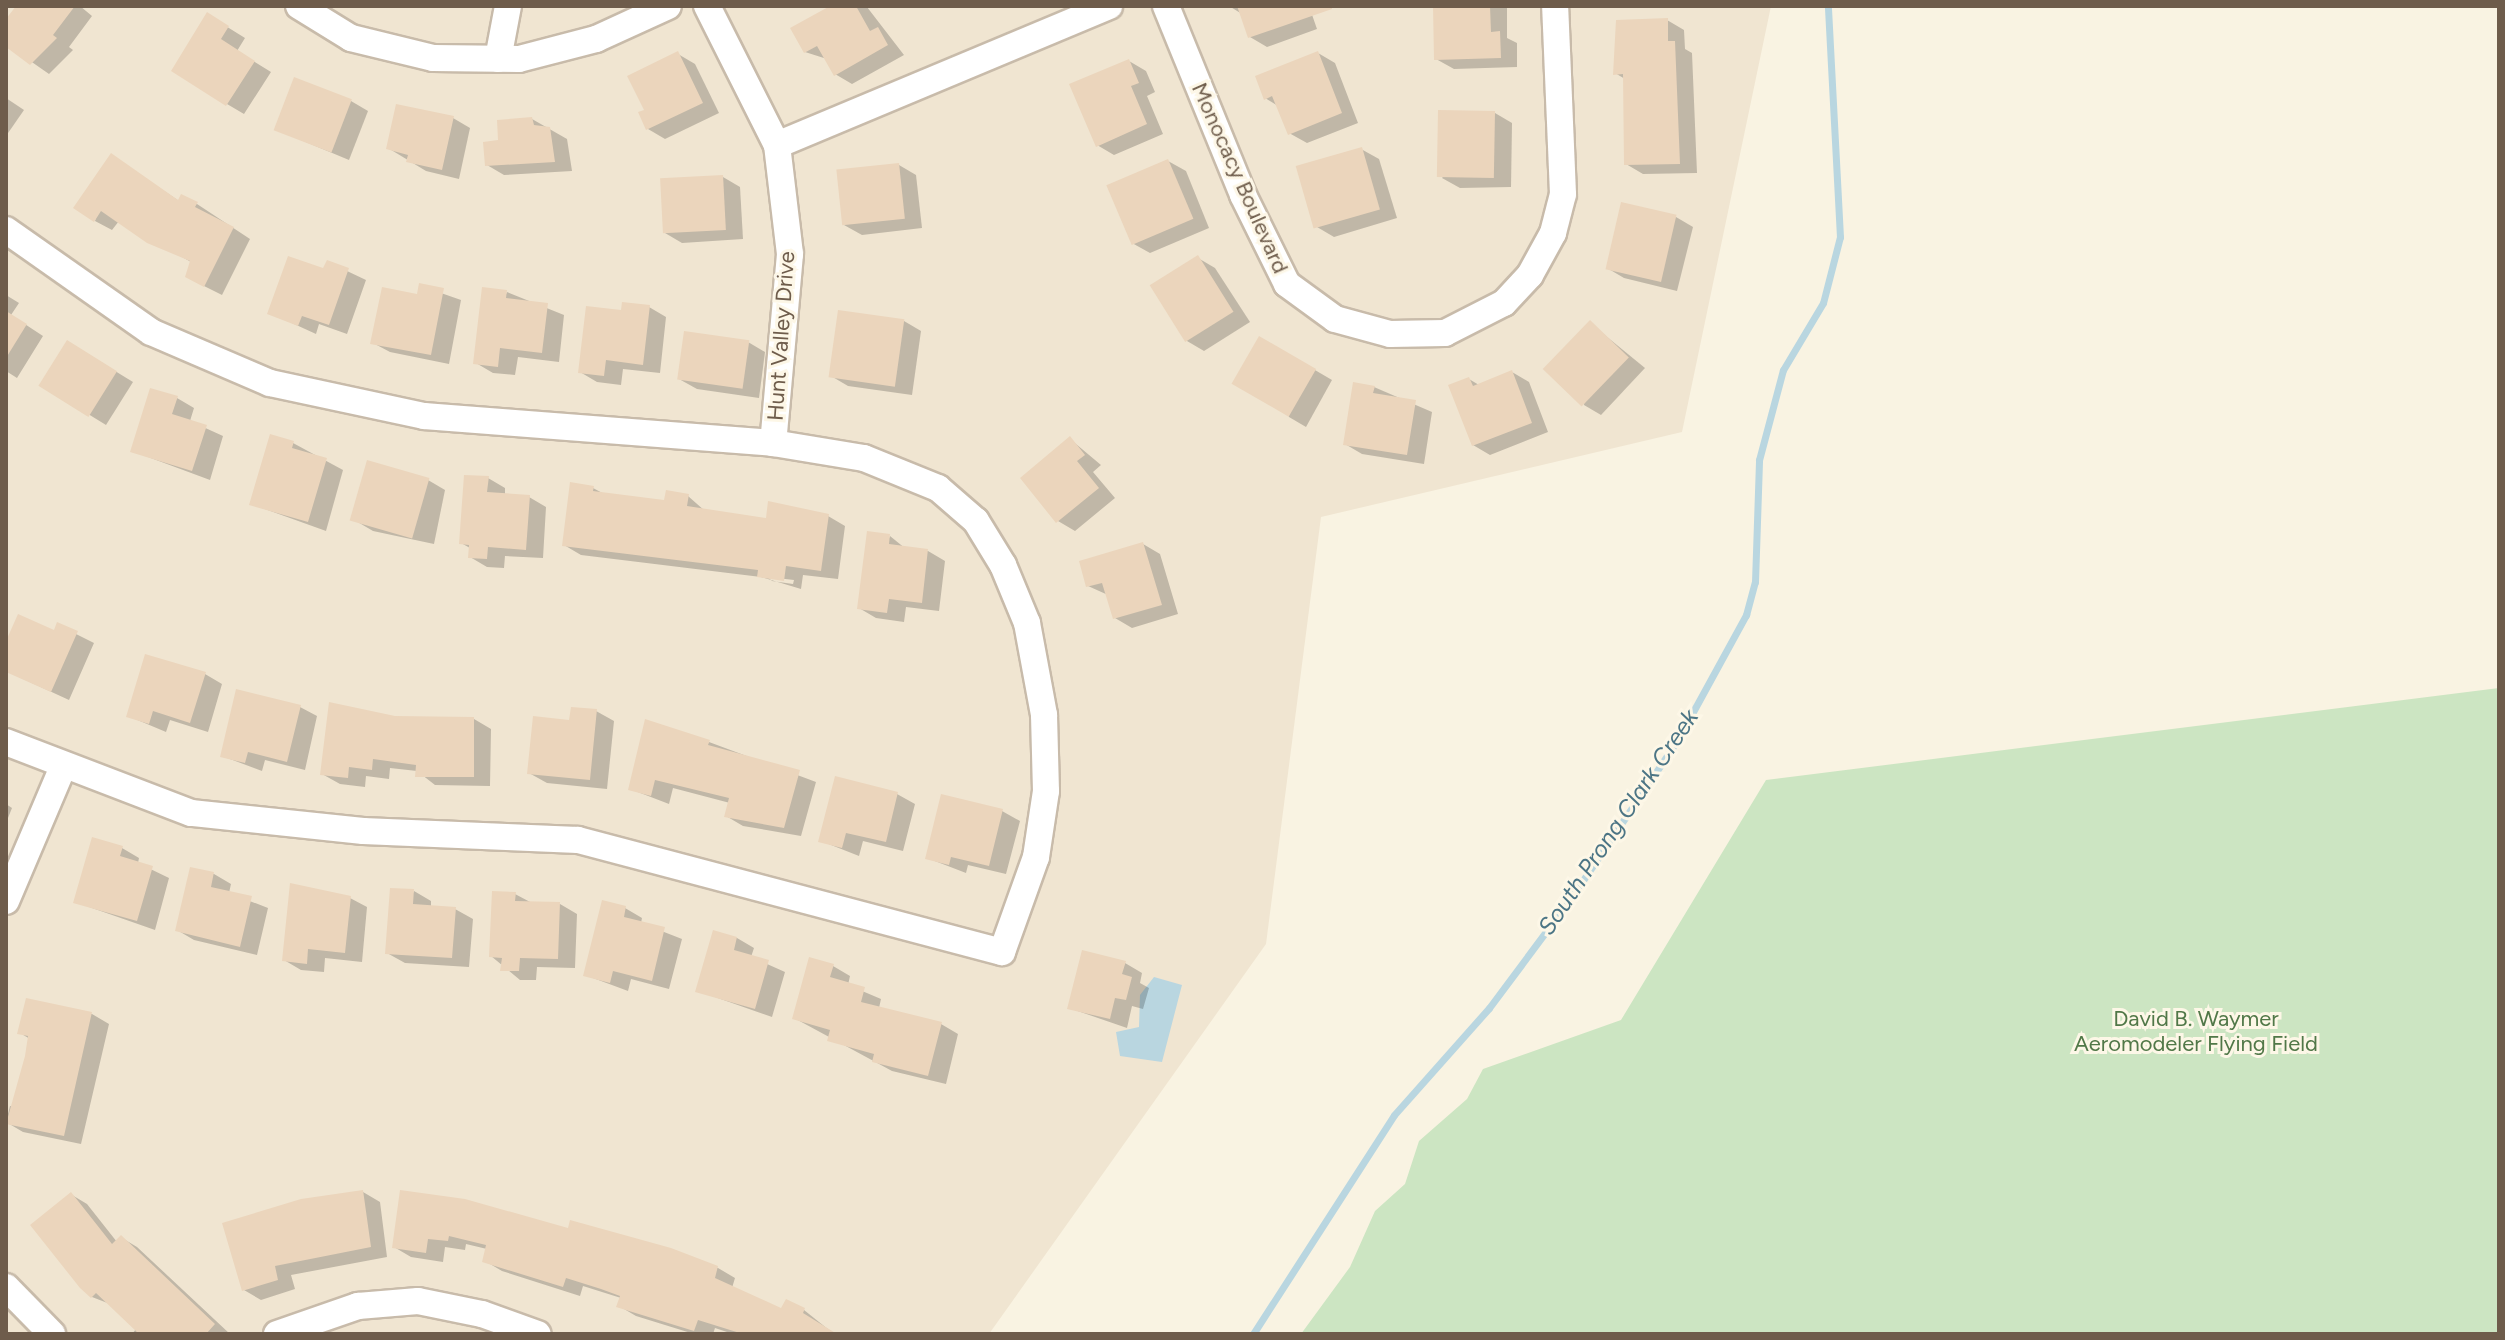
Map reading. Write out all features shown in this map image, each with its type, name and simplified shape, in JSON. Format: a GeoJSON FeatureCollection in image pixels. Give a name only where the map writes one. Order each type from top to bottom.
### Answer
{"type":"FeatureCollection","features":[{"type":"Feature","properties":{"kind":"street"},"geometry":{"type":"LineString","coordinates":[[299,6],[351,38],[433,58],[498,59],[519,59],[596,39],[668,6]]}},
{"type":"Feature","properties":{"kind":"street"},"geometry":{"type":"LineString","coordinates":[[498,59],[508,6]]}},
{"type":"Feature","properties":{"kind":"street","name":"Hunt Valley Drive"},"geometry":{"type":"LineString","coordinates":[[707,6],[777,145],[790,254],[773,443]]}},
{"type":"Feature","properties":{"kind":"street"},"geometry":{"type":"LineString","coordinates":[[777,145],[1109,6]]}},
{"type":"Feature","properties":{"kind":"street","name":"Monocacy Boulevard"},"geometry":{"type":"LineString","coordinates":[[1166,6],[1243,195],[1287,284],[1335,319],[1390,334],[1445,333],[1504,303],[1530,275],[1553,233],[1563,194],[1555,6]]}},
{"type":"Feature","properties":{"kind":"street"},"geometry":{"type":"LineString","coordinates":[[6,230],[151,332],[270,383],[424,416],[773,443],[864,458],[938,488],[976,521],[1003,565],[1030,638],[1044,715],[1046,791],[1036,857],[1002,952],[578,840],[267,824],[191,813],[63,767],[6,742]]}},
{"type":"Feature","properties":{"kind":"street"},"geometry":{"type":"LineString","coordinates":[[6,901],[63,767]]}},
{"type":"Feature","properties":{"kind":"street"},"geometry":{"type":"LineString","coordinates":[[6,1287],[52,1334]]}},
{"type":"Feature","properties":{"kind":"street"},"geometry":{"type":"LineString","coordinates":[[277,1334],[358,1306],[418,1301],[482,1314],[538,1334]]}},
{"type":"Feature","properties":{"kind":"shaded area"},"geometry":{"type":"Polygon","coordinates":[[[6,6],[1771,6],[1682,432],[1321,517],[1266,944],[989,1334],[6,1334],[6,6]]]}},
{"type":"Feature","properties":{"kind":"green space","name":"David B. Waymer Aeromodeler Flying Field"},"geometry":{"type":"Polygon","coordinates":[[[2499,688],[2499,1334],[1301,1334],[1350,1267],[1375,1211],[1405,1184],[1419,1141],[1467,1099],[1483,1069],[1621,1020],[1766,780],[2499,688]]]}},
{"type":"Feature","properties":{"kind":"water"},"geometry":{"type":"Polygon","coordinates":[[[1154,977],[1182,985],[1162,1062],[1120,1056],[1116,1032],[1139,1027],[1140,995],[1154,977]]]}},
{"type":"Feature","properties":{"kind":"building"},"geometry":{"type":"Polygon","coordinates":[[[16,6],[75,6],[53,35],[57,38],[30,65],[6,47],[6,19],[16,6]]]}},
{"type":"Feature","properties":{"kind":"building"},"geometry":{"type":"Polygon","coordinates":[[[830,6],[856,6],[870,31],[878,27],[888,45],[834,76],[817,46],[804,53],[790,28],[830,6]]]}},
{"type":"Feature","properties":{"kind":"building"},"geometry":{"type":"Polygon","coordinates":[[[1237,6],[1332,6],[1332,9],[1248,38],[1237,6]]]}},
{"type":"Feature","properties":{"kind":"building"},"geometry":{"type":"Polygon","coordinates":[[[1433,6],[1490,6],[1491,32],[1500,31],[1501,58],[1434,60],[1433,6]]]}},
{"type":"Feature","properties":{"kind":"building"},"geometry":{"type":"Polygon","coordinates":[[[207,12],[229,26],[221,39],[255,61],[226,106],[171,71],[207,12]]]}},
{"type":"Feature","properties":{"kind":"building"},"geometry":{"type":"Polygon","coordinates":[[[1668,18],[1668,41],[1675,41],[1680,164],[1624,165],[1623,74],[1613,75],[1616,20],[1668,18]]]}},
{"type":"Feature","properties":{"kind":"building"},"geometry":{"type":"Polygon","coordinates":[[[678,51],[703,103],[646,130],[638,112],[644,110],[627,76],[678,51]]]}},
{"type":"Feature","properties":{"kind":"building"},"geometry":{"type":"Polygon","coordinates":[[[1318,51],[1342,113],[1288,135],[1272,96],[1264,100],[1255,76],[1318,51]]]}},
{"type":"Feature","properties":{"kind":"building"},"geometry":{"type":"Polygon","coordinates":[[[1129,59],[1139,83],[1131,86],[1147,124],[1096,147],[1069,84],[1129,59]]]}},
{"type":"Feature","properties":{"kind":"building"},"geometry":{"type":"Polygon","coordinates":[[[294,77],[352,99],[331,152],[274,130],[294,77]]]}},
{"type":"Feature","properties":{"kind":"building"},"geometry":{"type":"Polygon","coordinates":[[[396,104],[454,116],[442,170],[406,162],[408,155],[386,149],[396,104]]]}},
{"type":"Feature","properties":{"kind":"building"},"geometry":{"type":"Polygon","coordinates":[[[1438,110],[1495,111],[1494,178],[1437,177],[1438,110]]]}},
{"type":"Feature","properties":{"kind":"building"},"geometry":{"type":"Polygon","coordinates":[[[532,117],[534,125],[550,127],[555,162],[485,166],[483,142],[498,140],[497,120],[532,117]]]}},
{"type":"Feature","properties":{"kind":"building"},"geometry":{"type":"Polygon","coordinates":[[[1362,147],[1380,209],[1314,229],[1296,166],[1362,147]]]}},
{"type":"Feature","properties":{"kind":"building"},"geometry":{"type":"Polygon","coordinates":[[[111,153],[178,200],[181,194],[198,202],[195,207],[234,227],[204,287],[185,277],[190,261],[147,243],[101,211],[94,222],[73,208],[111,153]]]}},
{"type":"Feature","properties":{"kind":"building"},"geometry":{"type":"Polygon","coordinates":[[[1168,159],[1193,219],[1132,245],[1106,185],[1168,159]]]}},
{"type":"Feature","properties":{"kind":"building"},"geometry":{"type":"Polygon","coordinates":[[[899,163],[905,219],[842,225],[836,170],[899,163]]]}},
{"type":"Feature","properties":{"kind":"building"},"geometry":{"type":"Polygon","coordinates":[[[723,175],[726,230],[663,233],[660,178],[723,175]]]}},
{"type":"Feature","properties":{"kind":"building"},"geometry":{"type":"Polygon","coordinates":[[[1621,202],[1677,215],[1661,282],[1605,269],[1621,202]]]}},
{"type":"Feature","properties":{"kind":"building"},"geometry":{"type":"Polygon","coordinates":[[[1198,255],[1234,312],[1185,342],[1150,285],[1198,255]]]}},
{"type":"Feature","properties":{"kind":"building"},"geometry":{"type":"Polygon","coordinates":[[[288,256],[323,268],[327,260],[349,268],[329,325],[302,316],[298,326],[267,314],[288,256]]]}},
{"type":"Feature","properties":{"kind":"building"},"geometry":{"type":"Polygon","coordinates":[[[419,283],[444,288],[431,355],[370,344],[382,287],[417,294],[419,283]]]}},
{"type":"Feature","properties":{"kind":"building"},"geometry":{"type":"Polygon","coordinates":[[[482,287],[507,290],[506,298],[548,303],[542,353],[500,348],[498,367],[473,364],[482,287]]]}},
{"type":"Feature","properties":{"kind":"building"},"geometry":{"type":"Polygon","coordinates":[[[622,302],[650,305],[643,365],[606,360],[604,376],[578,373],[586,306],[621,310],[622,302]]]}},
{"type":"Feature","properties":{"kind":"building"},"geometry":{"type":"Polygon","coordinates":[[[838,310],[904,319],[895,387],[829,377],[838,310]]]}},
{"type":"Feature","properties":{"kind":"building"},"geometry":{"type":"Polygon","coordinates":[[[6,311],[27,324],[6,358],[6,311]]]}},
{"type":"Feature","properties":{"kind":"building"},"geometry":{"type":"Polygon","coordinates":[[[1590,320],[1629,358],[1582,406],[1543,369],[1590,320]]]}},
{"type":"Feature","properties":{"kind":"building"},"geometry":{"type":"Polygon","coordinates":[[[684,331],[749,340],[743,389],[677,380],[684,331]]]}},
{"type":"Feature","properties":{"kind":"building"},"geometry":{"type":"Polygon","coordinates":[[[1259,336],[1316,369],[1289,417],[1232,384],[1259,336]]]}},
{"type":"Feature","properties":{"kind":"building"},"geometry":{"type":"Polygon","coordinates":[[[67,340],[117,371],[88,417],[38,386],[67,340]]]}},
{"type":"Feature","properties":{"kind":"building"},"geometry":{"type":"Polygon","coordinates":[[[1512,370],[1532,423],[1472,446],[1448,385],[1469,377],[1473,386],[1512,370]]]}},
{"type":"Feature","properties":{"kind":"building"},"geometry":{"type":"Polygon","coordinates":[[[1353,382],[1375,386],[1373,393],[1416,400],[1407,455],[1343,445],[1353,382]]]}},
{"type":"Feature","properties":{"kind":"building"},"geometry":{"type":"Polygon","coordinates":[[[150,388],[178,396],[172,414],[207,425],[192,471],[130,452],[150,388]]]}},
{"type":"Feature","properties":{"kind":"building"},"geometry":{"type":"Polygon","coordinates":[[[270,434],[294,441],[292,448],[327,458],[308,522],[249,505],[270,434]]]}},
{"type":"Feature","properties":{"kind":"building"},"geometry":{"type":"Polygon","coordinates":[[[1070,436],[1085,455],[1077,461],[1099,488],[1056,523],[1020,478],[1070,436]]]}},
{"type":"Feature","properties":{"kind":"building"},"geometry":{"type":"Polygon","coordinates":[[[367,460],[429,478],[412,538],[350,521],[367,460]]]}},
{"type":"Feature","properties":{"kind":"building"},"geometry":{"type":"Polygon","coordinates":[[[464,475],[489,476],[487,492],[530,495],[526,550],[488,547],[487,559],[468,558],[469,545],[459,544],[464,475]]]}},
{"type":"Feature","properties":{"kind":"building"},"geometry":{"type":"Polygon","coordinates":[[[570,482],[594,486],[593,491],[664,500],[666,490],[689,494],[687,506],[766,518],[768,501],[829,514],[821,571],[786,566],[784,581],[757,577],[758,570],[562,546],[570,482]]]}},
{"type":"Feature","properties":{"kind":"building"},"geometry":{"type":"Polygon","coordinates":[[[867,531],[890,534],[889,544],[928,549],[922,603],[889,599],[887,613],[857,609],[867,531]]]}},
{"type":"Feature","properties":{"kind":"building"},"geometry":{"type":"Polygon","coordinates":[[[1143,542],[1162,605],[1113,619],[1102,583],[1086,587],[1079,561],[1143,542]]]}},
{"type":"Feature","properties":{"kind":"building"},"geometry":{"type":"Polygon","coordinates":[[[18,614],[54,630],[57,622],[78,631],[51,692],[6,672],[6,641],[18,614]]]}},
{"type":"Feature","properties":{"kind":"building"},"geometry":{"type":"Polygon","coordinates":[[[145,654],[206,672],[190,723],[153,711],[149,724],[126,717],[145,654]]]}},
{"type":"Feature","properties":{"kind":"building"},"geometry":{"type":"Polygon","coordinates":[[[236,689],[301,705],[287,762],[248,752],[245,763],[220,757],[236,689]]]}},
{"type":"Feature","properties":{"kind":"building"},"geometry":{"type":"Polygon","coordinates":[[[329,702],[395,716],[474,717],[474,777],[415,777],[416,765],[373,759],[372,770],[349,767],[348,778],[320,775],[329,702]]]}},
{"type":"Feature","properties":{"kind":"building"},"geometry":{"type":"Polygon","coordinates":[[[571,707],[597,709],[590,780],[527,774],[533,716],[569,720],[571,707]]]}},
{"type":"Feature","properties":{"kind":"building"},"geometry":{"type":"Polygon","coordinates":[[[645,719],[710,740],[708,745],[800,770],[784,828],[724,817],[729,798],[655,780],[651,796],[628,790],[645,719]]]}},
{"type":"Feature","properties":{"kind":"building"},"geometry":{"type":"Polygon","coordinates":[[[835,776],[898,792],[886,842],[846,833],[842,848],[818,842],[835,776]]]}},
{"type":"Feature","properties":{"kind":"building"},"geometry":{"type":"Polygon","coordinates":[[[941,794],[1003,809],[989,866],[951,857],[949,865],[925,859],[941,794]]]}},
{"type":"Feature","properties":{"kind":"building"},"geometry":{"type":"Polygon","coordinates":[[[92,837],[123,846],[120,856],[153,866],[137,921],[73,903],[92,837]]]}},
{"type":"Feature","properties":{"kind":"building"},"geometry":{"type":"Polygon","coordinates":[[[190,867],[214,872],[211,887],[252,896],[240,947],[175,931],[190,867]]]}},
{"type":"Feature","properties":{"kind":"building"},"geometry":{"type":"Polygon","coordinates":[[[290,883],[351,896],[345,953],[308,949],[307,964],[282,961],[290,883]]]}},
{"type":"Feature","properties":{"kind":"building"},"geometry":{"type":"Polygon","coordinates":[[[390,888],[414,889],[413,904],[456,907],[452,958],[385,954],[390,888]]]}},
{"type":"Feature","properties":{"kind":"building"},"geometry":{"type":"Polygon","coordinates":[[[492,891],[516,892],[515,901],[560,902],[558,959],[520,958],[519,971],[500,971],[502,958],[489,957],[492,891]]]}},
{"type":"Feature","properties":{"kind":"building"},"geometry":{"type":"Polygon","coordinates":[[[602,900],[626,906],[624,917],[665,927],[652,981],[613,971],[610,983],[583,976],[602,900]]]}},
{"type":"Feature","properties":{"kind":"building"},"geometry":{"type":"Polygon","coordinates":[[[713,930],[737,937],[734,950],[769,960],[755,1009],[695,992],[713,930]]]}},
{"type":"Feature","properties":{"kind":"building"},"geometry":{"type":"Polygon","coordinates":[[[1082,950],[1126,961],[1122,974],[1132,977],[1126,1000],[1115,998],[1110,1019],[1067,1009],[1082,950]]]}},
{"type":"Feature","properties":{"kind":"building"},"geometry":{"type":"Polygon","coordinates":[[[809,957],[834,964],[830,977],[865,987],[861,1002],[942,1022],[928,1076],[872,1062],[874,1054],[827,1041],[830,1030],[792,1019],[809,957]]]}},
{"type":"Feature","properties":{"kind":"building"},"geometry":{"type":"Polygon","coordinates":[[[26,998],[92,1012],[64,1136],[6,1124],[25,1056],[28,1036],[17,1034],[26,998]]]}},
{"type":"Feature","properties":{"kind":"building"},"geometry":{"type":"Polygon","coordinates":[[[363,1190],[371,1247],[275,1266],[278,1280],[242,1291],[222,1223],[301,1199],[363,1190]]]}},
{"type":"Feature","properties":{"kind":"building"},"geometry":{"type":"Polygon","coordinates":[[[400,1190],[465,1199],[568,1228],[570,1220],[671,1248],[718,1266],[715,1278],[781,1308],[786,1299],[805,1308],[803,1313],[837,1334],[743,1334],[698,1320],[694,1331],[616,1307],[620,1296],[601,1289],[566,1278],[563,1287],[482,1262],[486,1245],[449,1236],[448,1241],[428,1239],[426,1253],[392,1248],[400,1190]]]}},
{"type":"Feature","properties":{"kind":"building"},"geometry":{"type":"Polygon","coordinates":[[[71,1192],[112,1244],[121,1235],[215,1324],[206,1334],[139,1334],[96,1293],[91,1298],[80,1288],[30,1225],[71,1192]]]}},
{"type":"Feature","properties":{"kind":"waterway","name":"South Prong Clark Creek"},"geometry":{"type":"LineString","coordinates":[[1253,1334],[1394,1115],[1489,1008],[1571,898],[1677,741],[1746,615],[1755,582],[1759,460],[1783,370],[1823,303],[1840,237],[1828,6]]}}]}
